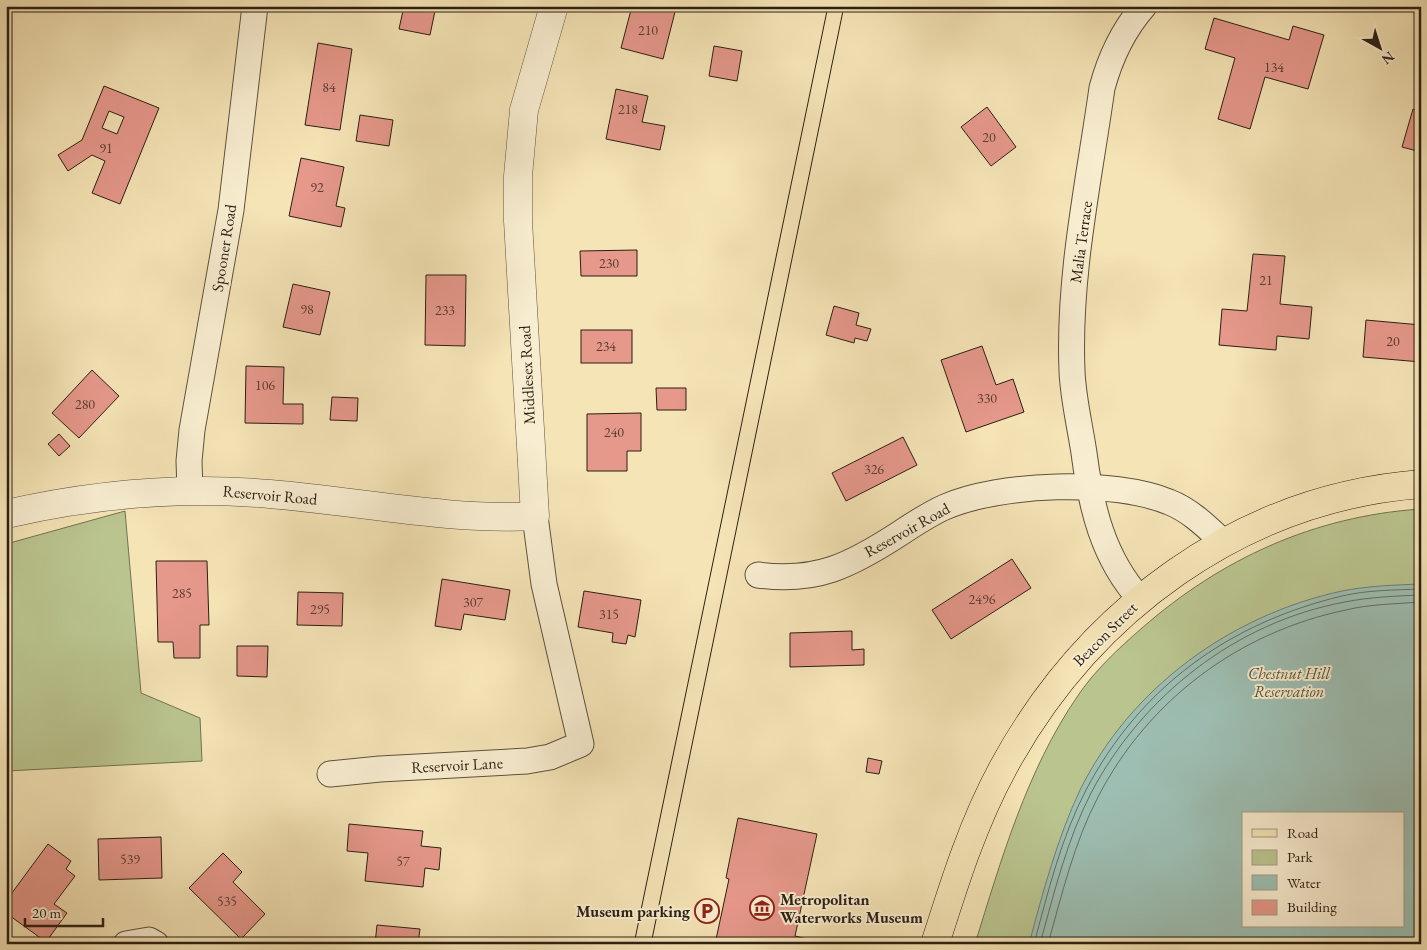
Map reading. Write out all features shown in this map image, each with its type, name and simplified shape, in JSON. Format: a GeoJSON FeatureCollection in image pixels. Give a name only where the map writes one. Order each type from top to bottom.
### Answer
{"type":"FeatureCollection","features":[{"type":"Feature","properties":{"kind":"main road","name":"Beacon Street"},"geometry":{"type":"LineString","coordinates":[[935,944],[967,848],[1002,770],[1025,730],[1060,680],[1086,651],[1140,599],[1195,559],[1252,527],[1319,501],[1358,492],[1421,484]]}},
{"type":"Feature","properties":{"kind":"street","name":"Spooner Road"},"geometry":{"type":"LineString","coordinates":[[190,490],[189,461],[192,430],[229,219],[255,6]]}},
{"type":"Feature","properties":{"kind":"street","name":"Middlesex Road"},"geometry":{"type":"LineString","coordinates":[[554,6],[524,110],[518,176],[518,221],[535,516],[543,576],[580,744]]}},
{"type":"Feature","properties":{"kind":"street","name":"Malia Terrace"},"geometry":{"type":"LineString","coordinates":[[1089,488],[1072,372],[1076,281],[1102,88],[1109,62],[1122,38],[1144,6]]}},
{"type":"Feature","properties":{"kind":"street","name":"Reservoir Road"},"geometry":{"type":"LineString","coordinates":[[758,575],[785,579],[809,576],[831,570],[876,549],[944,507],[987,493],[1013,489],[1089,488],[1148,494],[1171,503],[1201,523],[1223,542]]}},
{"type":"Feature","properties":{"kind":"street"},"geometry":{"type":"LineString","coordinates":[[1089,488],[1097,522],[1108,553],[1127,584],[1140,599]]}},
{"type":"Feature","properties":{"kind":"street","name":"Reservoir Road"},"geometry":{"type":"LineString","coordinates":[[6,514],[85,498],[190,490],[270,494],[488,516],[535,516]]}},
{"type":"Feature","properties":{"kind":"street","name":"Reservoir Lane"},"geometry":{"type":"LineString","coordinates":[[330,774],[380,768],[527,761],[550,757],[580,744]]}},
{"type":"Feature","properties":{"kind":"street"},"geometry":{"type":"LineString","coordinates":[[126,944],[149,940],[156,944]]}},
{"type":"Feature","properties":{"kind":"green space","name":"Chestnut Hill Reservation"},"geometry":{"type":"Polygon","coordinates":[[[1421,509],[1421,944],[975,944],[1017,816],[1030,785],[1059,725],[1084,687],[1099,669],[1133,636],[1172,603],[1204,581],[1271,545],[1343,521],[1382,513],[1421,509]]]}},
{"type":"Feature","properties":{"kind":"green space"},"geometry":{"type":"Polygon","coordinates":[[[125,511],[141,693],[200,718],[202,761],[6,771],[6,544],[125,511]]]}},
{"type":"Feature","properties":{"kind":"water","name":"Chestnut Hill Reservation"},"geometry":{"type":"Polygon","coordinates":[[[1421,584],[1421,944],[1029,944],[1057,847],[1080,790],[1101,753],[1127,719],[1156,688],[1188,661],[1224,637],[1261,618],[1301,602],[1342,591],[1421,584]]]}},
{"type":"Feature","properties":{"kind":"building"},"geometry":{"type":"Polygon","coordinates":[[[404,6],[436,6],[430,35],[399,29],[404,6]]]}},
{"type":"Feature","properties":{"kind":"building"},"geometry":{"type":"Polygon","coordinates":[[[632,6],[668,6],[667,10],[675,12],[663,59],[621,48],[632,6]]]}},
{"type":"Feature","properties":{"kind":"building"},"geometry":{"type":"Polygon","coordinates":[[[1214,18],[1289,40],[1293,26],[1324,35],[1308,89],[1265,77],[1250,129],[1218,119],[1235,58],[1205,49],[1214,18]]]}},
{"type":"Feature","properties":{"kind":"building"},"geometry":{"type":"Polygon","coordinates":[[[318,43],[352,49],[340,130],[305,125],[318,43]]]}},
{"type":"Feature","properties":{"kind":"building"},"geometry":{"type":"Polygon","coordinates":[[[714,46],[742,51],[737,81],[709,76],[714,46]]]}},
{"type":"Feature","properties":{"kind":"building"},"geometry":{"type":"Polygon","coordinates":[[[104,86],[159,108],[120,204],[92,193],[105,161],[92,155],[68,171],[58,155],[82,140],[104,86]],[[109,111],[102,128],[117,134],[124,117],[109,111]]]}},
{"type":"Feature","properties":{"kind":"building"},"geometry":{"type":"Polygon","coordinates":[[[616,89],[648,96],[642,122],[665,126],[660,150],[606,139],[616,89]]]}},
{"type":"Feature","properties":{"kind":"building"},"geometry":{"type":"Polygon","coordinates":[[[987,107],[1016,147],[991,166],[961,127],[987,107]]]}},
{"type":"Feature","properties":{"kind":"building"},"geometry":{"type":"Polygon","coordinates":[[[1413,109],[1421,112],[1421,152],[1402,147],[1413,109]]]}},
{"type":"Feature","properties":{"kind":"building"},"geometry":{"type":"Polygon","coordinates":[[[360,115],[393,120],[389,146],[356,141],[360,115]]]}},
{"type":"Feature","properties":{"kind":"building"},"geometry":{"type":"Polygon","coordinates":[[[301,158],[344,167],[336,206],[345,208],[341,227],[289,216],[301,158]]]}},
{"type":"Feature","properties":{"kind":"building"},"geometry":{"type":"Polygon","coordinates":[[[637,250],[637,276],[581,276],[580,251],[637,250]]]}},
{"type":"Feature","properties":{"kind":"building"},"geometry":{"type":"Polygon","coordinates":[[[1253,254],[1285,256],[1280,304],[1312,307],[1309,339],[1277,336],[1276,350],[1219,345],[1222,309],[1247,311],[1253,254]]]}},
{"type":"Feature","properties":{"kind":"building"},"geometry":{"type":"Polygon","coordinates":[[[426,275],[466,275],[465,346],[425,345],[426,275]]]}},
{"type":"Feature","properties":{"kind":"building"},"geometry":{"type":"Polygon","coordinates":[[[293,284],[330,292],[320,335],[283,327],[293,284]]]}},
{"type":"Feature","properties":{"kind":"building"},"geometry":{"type":"Polygon","coordinates":[[[834,306],[859,313],[856,325],[871,329],[867,341],[855,338],[854,343],[826,335],[834,306]]]}},
{"type":"Feature","properties":{"kind":"building"},"geometry":{"type":"Polygon","coordinates":[[[1366,320],[1421,325],[1421,362],[1363,357],[1366,320]]]}},
{"type":"Feature","properties":{"kind":"building"},"geometry":{"type":"Polygon","coordinates":[[[581,330],[632,330],[632,363],[581,363],[581,330]]]}},
{"type":"Feature","properties":{"kind":"building"},"geometry":{"type":"Polygon","coordinates":[[[982,346],[996,385],[1013,379],[1024,412],[966,432],[941,360],[982,346]]]}},
{"type":"Feature","properties":{"kind":"building"},"geometry":{"type":"Polygon","coordinates":[[[246,366],[284,367],[283,404],[303,404],[303,424],[245,423],[246,366]]]}},
{"type":"Feature","properties":{"kind":"building"},"geometry":{"type":"Polygon","coordinates":[[[92,370],[119,396],[79,438],[52,413],[92,370]]]}},
{"type":"Feature","properties":{"kind":"building"},"geometry":{"type":"Polygon","coordinates":[[[656,388],[686,388],[686,410],[657,410],[656,388]]]}},
{"type":"Feature","properties":{"kind":"building"},"geometry":{"type":"Polygon","coordinates":[[[332,397],[358,398],[357,421],[330,420],[332,397]]]}},
{"type":"Feature","properties":{"kind":"building"},"geometry":{"type":"Polygon","coordinates":[[[641,413],[641,451],[627,451],[627,471],[587,471],[587,414],[641,413]]]}},
{"type":"Feature","properties":{"kind":"building"},"geometry":{"type":"Polygon","coordinates":[[[59,434],[70,446],[59,456],[48,444],[59,434]]]}},
{"type":"Feature","properties":{"kind":"building"},"geometry":{"type":"Polygon","coordinates":[[[903,437],[917,465],[846,501],[832,473],[903,437]]]}},
{"type":"Feature","properties":{"kind":"building"},"geometry":{"type":"Polygon","coordinates":[[[1012,559],[1031,588],[951,639],[932,610],[1012,559]]]}},
{"type":"Feature","properties":{"kind":"building"},"geometry":{"type":"Polygon","coordinates":[[[156,561],[207,561],[209,625],[200,625],[200,658],[174,658],[173,642],[158,642],[156,561]]]}},
{"type":"Feature","properties":{"kind":"building"},"geometry":{"type":"Polygon","coordinates":[[[442,579],[510,590],[505,620],[464,614],[461,630],[435,626],[442,579]]]}},
{"type":"Feature","properties":{"kind":"building"},"geometry":{"type":"Polygon","coordinates":[[[584,591],[641,600],[635,637],[628,635],[626,644],[612,642],[613,633],[578,627],[584,591]]]}},
{"type":"Feature","properties":{"kind":"building"},"geometry":{"type":"Polygon","coordinates":[[[298,592],[343,593],[342,626],[297,625],[298,592]]]}},
{"type":"Feature","properties":{"kind":"building"},"geometry":{"type":"Polygon","coordinates":[[[852,631],[852,650],[864,649],[864,665],[790,667],[790,633],[852,631]]]}},
{"type":"Feature","properties":{"kind":"building"},"geometry":{"type":"Polygon","coordinates":[[[237,646],[268,646],[267,677],[237,676],[237,646]]]}},
{"type":"Feature","properties":{"kind":"building"},"geometry":{"type":"Polygon","coordinates":[[[868,758],[882,761],[879,774],[866,772],[868,758]]]}},
{"type":"Feature","properties":{"kind":"building","name":"Metropolitan Waterworks Museum"},"geometry":{"type":"Polygon","coordinates":[[[738,818],[817,834],[795,936],[815,941],[815,944],[715,944],[729,879],[726,878],[738,818]]]}},
{"type":"Feature","properties":{"kind":"building"},"geometry":{"type":"Polygon","coordinates":[[[349,824],[423,831],[421,846],[441,848],[439,870],[425,868],[423,887],[365,881],[368,853],[347,851],[349,824]]]}},
{"type":"Feature","properties":{"kind":"building"},"geometry":{"type":"Polygon","coordinates":[[[161,837],[162,878],[99,880],[98,839],[161,837]]]}},
{"type":"Feature","properties":{"kind":"building"},"geometry":{"type":"Polygon","coordinates":[[[48,844],[71,861],[66,869],[75,876],[54,904],[67,913],[46,942],[6,913],[6,901],[48,844]]]}},
{"type":"Feature","properties":{"kind":"building"},"geometry":{"type":"Polygon","coordinates":[[[223,853],[242,872],[233,882],[265,914],[241,939],[189,888],[223,853]]]}},
{"type":"Feature","properties":{"kind":"building"},"geometry":{"type":"Polygon","coordinates":[[[377,925],[420,929],[418,944],[375,944],[377,925]]]}},
{"type":"Feature","properties":{"kind":"tram line"},"geometry":{"type":"LineString","coordinates":[[634,944],[828,6]]}},
{"type":"Feature","properties":{"kind":"tram line"},"geometry":{"type":"LineString","coordinates":[[651,944],[844,6]]}},
{"type":"Feature","properties":{"kind":"place","name":"Metropolitan Waterworks Museum"},"geometry":{"type":"Point","coordinates":[762,908]}},
{"type":"Feature","properties":{"kind":"place","name":"Museum parking"},"geometry":{"type":"Point","coordinates":[707,911]}}]}
